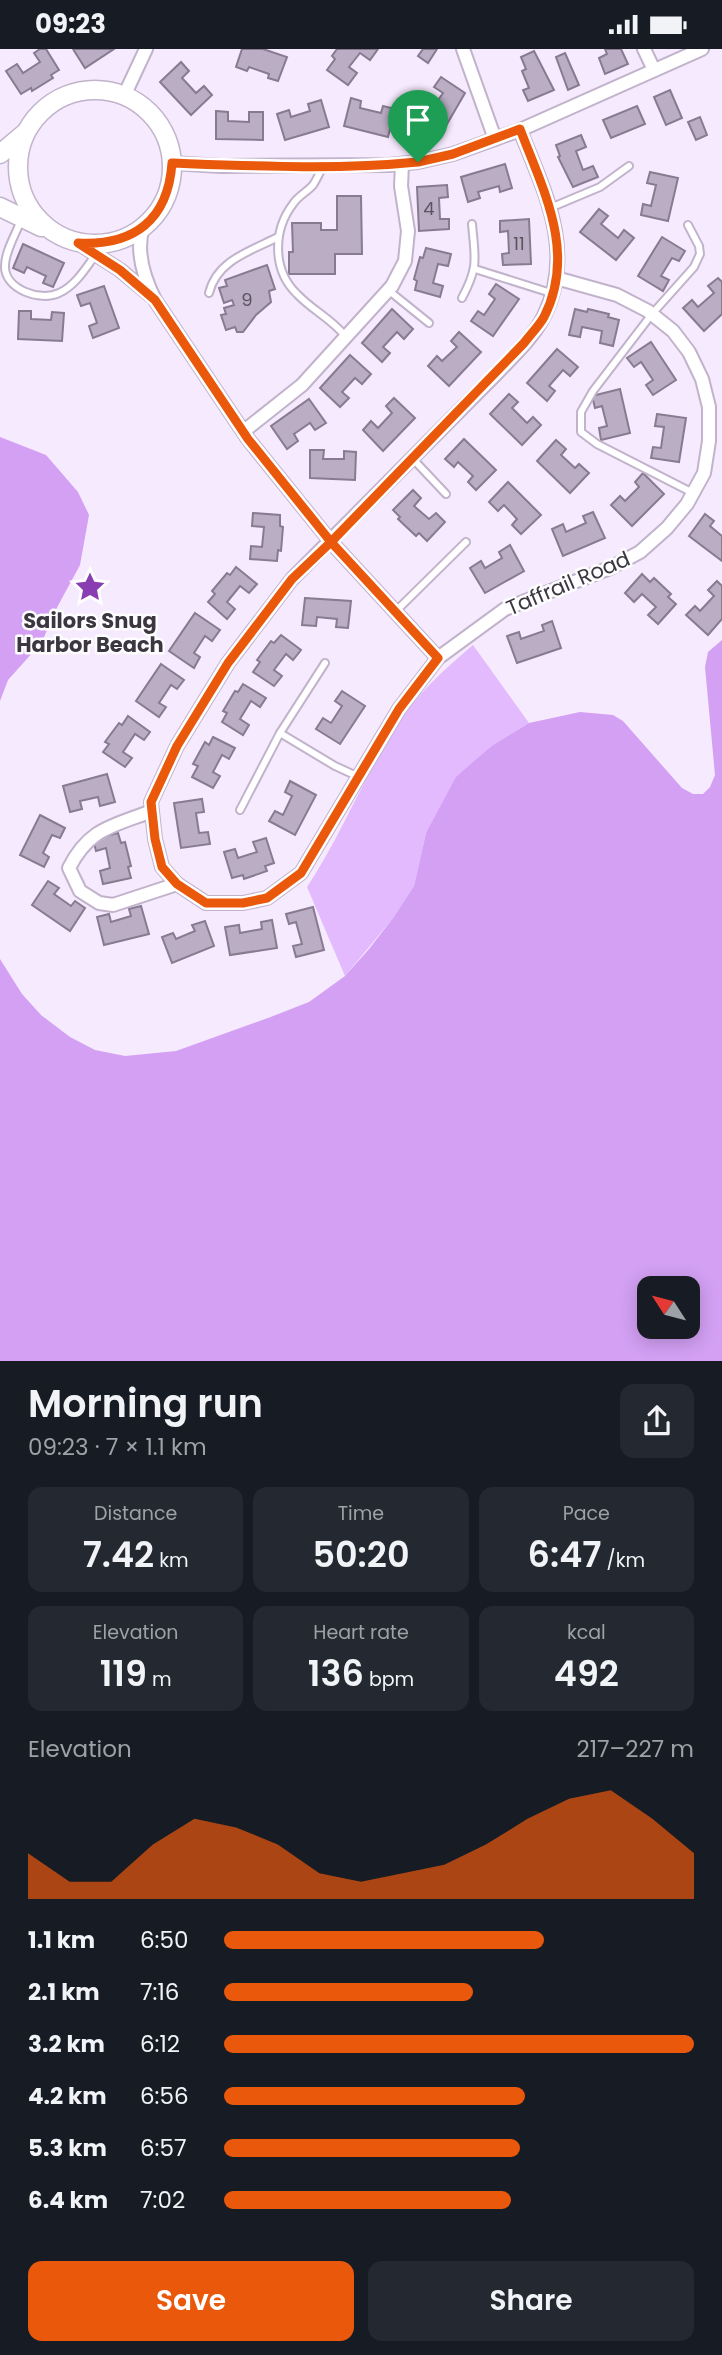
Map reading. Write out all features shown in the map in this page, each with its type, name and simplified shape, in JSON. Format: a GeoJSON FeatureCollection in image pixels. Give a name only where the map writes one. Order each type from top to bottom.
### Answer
{"type":"FeatureCollection","features":[{"type":"Feature","properties":{"kind":"street"},"geometry":{"type":"LineString","coordinates":[[124,96],[146,49]]}},
{"type":"Feature","properties":{"kind":"street"},"geometry":{"type":"LineString","coordinates":[[463,49],[495,139]]}},
{"type":"Feature","properties":{"kind":"street"},"geometry":{"type":"LineString","coordinates":[[644,49],[654,70]]}},
{"type":"Feature","properties":{"kind":"street"},"geometry":{"type":"LineString","coordinates":[[172,163],[221,166],[402,164],[453,154],[520,129],[654,70],[680,53],[702,49]]}},
{"type":"Feature","properties":{"kind":"street"},"geometry":{"type":"LineString","coordinates":[[0,154],[25,133],[39,114],[57,100],[79,92],[102,90],[124,96],[152,115],[163,130],[172,163],[171,181],[156,214],[143,227],[124,239],[101,244],[78,243]]}},
{"type":"Feature","properties":{"kind":"street","name":"Taffrail Road"},"geometry":{"type":"LineString","coordinates":[[520,129],[550,208],[559,257],[556,278],[544,317],[524,343],[413,459],[292,579],[228,663],[177,746],[151,802],[155,839],[162,867],[177,884],[206,903],[243,903],[267,898],[301,873],[399,709],[438,658],[505,609],[610,568],[640,552],[667,528],[687,504],[704,473],[709,441],[709,407],[702,379],[688,352],[673,331],[652,314],[617,295],[556,278]]}},
{"type":"Feature","properties":{"kind":"street"},"geometry":{"type":"LineString","coordinates":[[25,133],[19,156],[18,177],[24,198],[36,217],[52,232]]}},
{"type":"Feature","properties":{"kind":"street"},"geometry":{"type":"LineString","coordinates":[[244,431],[302,385],[388,290],[405,261],[408,231],[401,186],[402,164]]}},
{"type":"Feature","properties":{"kind":"street"},"geometry":{"type":"LineString","coordinates":[[0,207],[96,253],[155,300]]}},
{"type":"Feature","properties":{"kind":"street"},"geometry":{"type":"LineString","coordinates":[[143,227],[140,247],[144,277],[155,300],[244,431],[331,542],[438,658]]}},
{"type":"Feature","properties":{"kind":"street"},"geometry":{"type":"LineString","coordinates":[[152,811],[96,833],[77,851],[69,868],[80,891],[99,903],[113,905],[177,884]]}},
{"type":"Feature","properties":{"kind":"lane"},"geometry":{"type":"LineString","coordinates":[[323,166],[313,185],[293,203],[278,230],[278,256],[284,277],[293,291],[334,322],[346,337]]}},
{"type":"Feature","properties":{"kind":"lane"},"geometry":{"type":"LineString","coordinates":[[550,208],[600,187],[629,166]]}},
{"type":"Feature","properties":{"kind":"lane"},"geometry":{"type":"LineString","coordinates":[[22,218],[5,267],[6,277],[12,285],[42,295],[58,294],[82,273],[96,253]]}},
{"type":"Feature","properties":{"kind":"lane"},"geometry":{"type":"LineString","coordinates":[[463,298],[475,269],[472,225]]}},
{"type":"Feature","properties":{"kind":"lane"},"geometry":{"type":"LineString","coordinates":[[688,225],[699,246],[700,254],[694,267],[652,314],[593,391],[581,412],[581,432],[597,444],[693,493]]}},
{"type":"Feature","properties":{"kind":"lane"},"geometry":{"type":"LineString","coordinates":[[209,293],[214,277],[227,263],[278,237]]}},
{"type":"Feature","properties":{"kind":"lane"},"geometry":{"type":"LineString","coordinates":[[475,269],[551,293]]}},
{"type":"Feature","properties":{"kind":"lane"},"geometry":{"type":"LineString","coordinates":[[388,290],[429,323]]}},
{"type":"Feature","properties":{"kind":"lane"},"geometry":{"type":"LineString","coordinates":[[413,459],[446,494]]}},
{"type":"Feature","properties":{"kind":"lane"},"geometry":{"type":"LineString","coordinates":[[395,612],[466,542]]}},
{"type":"Feature","properties":{"kind":"lane"},"geometry":{"type":"LineString","coordinates":[[240,810],[280,733],[325,663]]}},
{"type":"Feature","properties":{"kind":"lane"},"geometry":{"type":"LineString","coordinates":[[280,733],[359,777]]}},
{"type":"Feature","properties":{"kind":"shaded area"},"geometry":{"type":"Polygon","coordinates":[[[0,437],[46,455],[78,492],[89,515],[80,565],[42,642],[8,680],[0,701],[0,437]]]}},
{"type":"Feature","properties":{"kind":"shaded area"},"geometry":{"type":"Polygon","coordinates":[[[722,640],[722,1361],[0,1361],[0,959],[22,994],[41,1015],[70,1037],[95,1050],[125,1056],[176,1051],[309,1002],[345,976],[393,918],[414,886],[426,833],[456,777],[493,745],[529,723],[580,712],[613,715],[623,721],[682,788],[693,794],[703,794],[710,787],[715,775],[705,667],[708,652],[722,640]]]}},
{"type":"Feature","properties":{"kind":"shaded area"},"geometry":{"type":"Polygon","coordinates":[[[473,645],[529,723],[493,745],[426,833],[414,886],[393,918],[345,976],[307,887],[331,848],[384,746],[404,715],[432,683],[473,645]]]}},
{"type":"Feature","properties":{"kind":"building"},"geometry":{"type":"Polygon","coordinates":[[[46,49],[59,70],[51,75],[53,78],[32,91],[31,88],[21,94],[6,71],[17,64],[23,73],[40,62],[34,53],[46,49]]]}},
{"type":"Feature","properties":{"kind":"building"},"geometry":{"type":"Polygon","coordinates":[[[73,49],[114,49],[85,68],[73,49]]]}},
{"type":"Feature","properties":{"kind":"building"},"geometry":{"type":"Polygon","coordinates":[[[242,49],[263,49],[287,57],[278,81],[268,78],[269,74],[249,67],[247,71],[236,67],[242,49]]]}},
{"type":"Feature","properties":{"kind":"building"},"geometry":{"type":"Polygon","coordinates":[[[337,49],[378,49],[370,60],[360,53],[349,67],[357,73],[348,85],[327,70],[335,59],[332,56],[337,49]]]}},
{"type":"Feature","properties":{"kind":"building"},"geometry":{"type":"Polygon","coordinates":[[[423,49],[437,49],[428,63],[418,56],[423,49]]]}},
{"type":"Feature","properties":{"kind":"building"},"geometry":{"type":"Polygon","coordinates":[[[605,49],[621,49],[628,64],[605,74],[599,58],[607,54],[605,49]]]}},
{"type":"Feature","properties":{"kind":"building"},"geometry":{"type":"Polygon","coordinates":[[[534,51],[554,90],[528,101],[523,90],[529,88],[522,71],[526,69],[521,57],[534,51]]]}},
{"type":"Feature","properties":{"kind":"building"},"geometry":{"type":"Polygon","coordinates":[[[565,53],[579,85],[568,90],[556,57],[565,53]]]}},
{"type":"Feature","properties":{"kind":"building"},"geometry":{"type":"Polygon","coordinates":[[[181,62],[189,71],[182,78],[196,93],[204,86],[212,95],[191,115],[160,82],[181,62]]]}},
{"type":"Feature","properties":{"kind":"building"},"geometry":{"type":"Polygon","coordinates":[[[441,77],[465,93],[447,124],[444,122],[438,131],[414,114],[421,103],[431,110],[443,93],[434,87],[441,77]]]}},
{"type":"Feature","properties":{"kind":"building"},"geometry":{"type":"Polygon","coordinates":[[[670,90],[682,118],[666,125],[654,97],[670,90]]]}},
{"type":"Feature","properties":{"kind":"building"},"geometry":{"type":"Polygon","coordinates":[[[351,98],[361,101],[360,108],[381,113],[383,106],[395,109],[388,137],[344,126],[351,98]]]}},
{"type":"Feature","properties":{"kind":"building"},"geometry":{"type":"Polygon","coordinates":[[[321,100],[329,127],[285,140],[277,114],[289,110],[291,117],[310,111],[308,104],[321,100]]]}},
{"type":"Feature","properties":{"kind":"building"},"geometry":{"type":"Polygon","coordinates":[[[637,106],[645,124],[611,138],[603,120],[637,106]]]}},
{"type":"Feature","properties":{"kind":"building"},"geometry":{"type":"Polygon","coordinates":[[[216,111],[228,112],[228,121],[249,122],[249,112],[263,112],[263,140],[216,139],[216,111]]]}},
{"type":"Feature","properties":{"kind":"building"},"geometry":{"type":"Polygon","coordinates":[[[700,117],[707,135],[696,140],[688,122],[700,117]]]}},
{"type":"Feature","properties":{"kind":"building"},"geometry":{"type":"Polygon","coordinates":[[[581,135],[586,147],[576,151],[583,170],[593,166],[598,177],[573,187],[558,157],[560,156],[556,145],[581,135]]]}},
{"type":"Feature","properties":{"kind":"building"},"geometry":{"type":"Polygon","coordinates":[[[505,164],[512,188],[500,192],[499,186],[478,192],[480,198],[468,202],[461,177],[505,164]]]}},
{"type":"Feature","properties":{"kind":"building"},"geometry":{"type":"Polygon","coordinates":[[[650,172],[678,178],[668,221],[641,215],[643,204],[651,206],[656,185],[647,183],[650,172]]]}},
{"type":"Feature","properties":{"kind":"building"},"geometry":{"type":"Polygon","coordinates":[[[447,185],[448,197],[439,198],[440,219],[449,219],[449,229],[419,231],[417,187],[447,185]]]}},
{"type":"Feature","properties":{"kind":"building"},"geometry":{"type":"Polygon","coordinates":[[[337,196],[361,196],[362,254],[335,254],[335,274],[289,274],[289,252],[293,252],[292,223],[321,223],[321,230],[337,230],[337,196]]]}},
{"type":"Feature","properties":{"kind":"building"},"geometry":{"type":"Polygon","coordinates":[[[599,209],[608,216],[601,224],[618,238],[624,230],[634,238],[616,260],[580,232],[599,209]]]}},
{"type":"Feature","properties":{"kind":"building"},"geometry":{"type":"Polygon","coordinates":[[[529,219],[531,264],[503,265],[502,254],[509,253],[508,231],[500,232],[500,221],[529,219]]]}},
{"type":"Feature","properties":{"kind":"building"},"geometry":{"type":"Polygon","coordinates":[[[662,237],[685,251],[679,261],[672,258],[661,276],[669,280],[663,291],[638,276],[662,237]]]}},
{"type":"Feature","properties":{"kind":"building"},"geometry":{"type":"Polygon","coordinates":[[[23,244],[64,263],[53,287],[43,283],[46,276],[27,267],[24,273],[13,268],[23,244]]]}},
{"type":"Feature","properties":{"kind":"building"},"geometry":{"type":"Polygon","coordinates":[[[426,248],[451,254],[448,266],[438,264],[433,283],[443,286],[440,297],[415,290],[417,281],[414,279],[420,257],[423,258],[426,248]]]}},
{"type":"Feature","properties":{"kind":"building"},"geometry":{"type":"Polygon","coordinates":[[[267,265],[275,289],[269,291],[271,302],[243,332],[237,332],[235,327],[226,330],[221,315],[226,314],[224,308],[234,305],[232,300],[224,303],[219,288],[227,286],[225,280],[267,265]]]}},
{"type":"Feature","properties":{"kind":"building"},"geometry":{"type":"Polygon","coordinates":[[[718,278],[722,282],[722,314],[704,331],[683,308],[692,300],[698,307],[714,293],[708,286],[718,278]]]}},
{"type":"Feature","properties":{"kind":"building"},"geometry":{"type":"Polygon","coordinates":[[[496,284],[519,299],[493,336],[471,321],[478,311],[484,315],[495,299],[489,294],[496,284]]]}},
{"type":"Feature","properties":{"kind":"building"},"geometry":{"type":"Polygon","coordinates":[[[104,286],[119,328],[93,338],[89,326],[97,323],[90,303],[81,306],[77,295],[104,286]]]}},
{"type":"Feature","properties":{"kind":"building"},"geometry":{"type":"Polygon","coordinates":[[[392,309],[413,329],[404,339],[397,332],[383,347],[390,353],[382,362],[362,343],[392,309]]]}},
{"type":"Feature","properties":{"kind":"building"},"geometry":{"type":"Polygon","coordinates":[[[575,309],[609,314],[608,317],[619,320],[613,346],[600,343],[602,331],[582,327],[580,337],[569,335],[575,309]]]}},
{"type":"Feature","properties":{"kind":"building"},"geometry":{"type":"Polygon","coordinates":[[[19,311],[31,311],[31,319],[51,320],[52,312],[64,313],[62,341],[18,339],[19,311]]]}},
{"type":"Feature","properties":{"kind":"building"},"geometry":{"type":"Polygon","coordinates":[[[459,332],[481,352],[449,386],[428,366],[437,356],[442,361],[457,347],[451,341],[459,332]]]}},
{"type":"Feature","properties":{"kind":"building"},"geometry":{"type":"Polygon","coordinates":[[[651,342],[676,380],[653,395],[646,385],[653,380],[641,362],[634,367],[627,358],[651,342]]]}},
{"type":"Feature","properties":{"kind":"building"},"geometry":{"type":"Polygon","coordinates":[[[557,349],[578,367],[570,376],[563,370],[549,386],[555,391],[547,401],[527,383],[557,349]]]}},
{"type":"Feature","properties":{"kind":"building"},"geometry":{"type":"Polygon","coordinates":[[[350,355],[371,374],[362,384],[355,378],[342,392],[349,398],[340,407],[320,388],[350,355]]]}},
{"type":"Feature","properties":{"kind":"building"},"geometry":{"type":"Polygon","coordinates":[[[620,389],[630,433],[601,440],[599,428],[607,426],[602,406],[595,408],[592,396],[620,389]]]}},
{"type":"Feature","properties":{"kind":"building"},"geometry":{"type":"Polygon","coordinates":[[[509,394],[518,402],[512,408],[527,423],[533,417],[541,425],[522,445],[490,414],[509,394]]]}},
{"type":"Feature","properties":{"kind":"building"},"geometry":{"type":"Polygon","coordinates":[[[394,398],[415,418],[383,451],[363,430],[371,421],[378,428],[392,413],[386,406],[394,398]]]}},
{"type":"Feature","properties":{"kind":"building"},"geometry":{"type":"Polygon","coordinates":[[[309,399],[326,423],[315,430],[310,423],[294,434],[298,441],[287,449],[271,426],[309,399]]]}},
{"type":"Feature","properties":{"kind":"building"},"geometry":{"type":"Polygon","coordinates":[[[657,414],[686,418],[679,462],[651,458],[653,447],[661,448],[664,427],[655,426],[657,414]]]}},
{"type":"Feature","properties":{"kind":"building"},"geometry":{"type":"Polygon","coordinates":[[[464,439],[496,470],[476,490],[468,482],[473,476],[458,462],[454,467],[445,459],[464,439]]]}},
{"type":"Feature","properties":{"kind":"building"},"geometry":{"type":"Polygon","coordinates":[[[556,440],[566,449],[561,455],[575,468],[579,464],[589,473],[570,493],[537,461],[556,440]]]}},
{"type":"Feature","properties":{"kind":"building"},"geometry":{"type":"Polygon","coordinates":[[[310,450],[324,450],[323,459],[344,459],[344,451],[356,452],[355,480],[310,478],[310,450]]]}},
{"type":"Feature","properties":{"kind":"building"},"geometry":{"type":"Polygon","coordinates":[[[643,473],[664,494],[632,526],[611,505],[620,496],[625,501],[639,487],[635,482],[643,473]]]}},
{"type":"Feature","properties":{"kind":"building"},"geometry":{"type":"Polygon","coordinates":[[[508,482],[541,515],[521,534],[512,525],[517,519],[504,505],[498,511],[489,502],[508,482]]]}},
{"type":"Feature","properties":{"kind":"building"},"geometry":{"type":"Polygon","coordinates":[[[413,490],[421,498],[414,506],[429,519],[436,513],[445,522],[427,541],[419,533],[416,536],[398,519],[400,517],[393,510],[413,490]]]}},
{"type":"Feature","properties":{"kind":"building"},"geometry":{"type":"Polygon","coordinates":[[[593,512],[605,538],[563,556],[552,529],[563,524],[566,532],[586,523],[583,516],[593,512]]]}},
{"type":"Feature","properties":{"kind":"building"},"geometry":{"type":"Polygon","coordinates":[[[253,513],[280,515],[280,526],[283,527],[281,551],[278,550],[277,561],[250,559],[251,546],[262,547],[264,527],[252,526],[253,513]]]}},
{"type":"Feature","properties":{"kind":"building"},"geometry":{"type":"Polygon","coordinates":[[[705,514],[714,521],[710,526],[722,536],[722,561],[689,536],[705,514]]]}},
{"type":"Feature","properties":{"kind":"building"},"geometry":{"type":"Polygon","coordinates":[[[510,545],[524,571],[485,593],[470,568],[481,561],[485,568],[502,558],[499,552],[510,545]]]}},
{"type":"Feature","properties":{"kind":"building"},"geometry":{"type":"Polygon","coordinates":[[[236,567],[257,584],[249,593],[240,586],[227,602],[235,609],[227,619],[208,602],[215,594],[212,591],[227,573],[230,575],[236,567]]]}},
{"type":"Feature","properties":{"kind":"building"},"geometry":{"type":"Polygon","coordinates":[[[642,574],[650,582],[654,578],[671,594],[668,597],[676,604],[658,624],[648,615],[656,607],[642,594],[634,602],[625,593],[642,574]]]}},
{"type":"Feature","properties":{"kind":"building"},"geometry":{"type":"Polygon","coordinates":[[[717,581],[722,586],[722,619],[708,635],[686,615],[695,606],[700,611],[714,596],[708,590],[717,581]]]}},
{"type":"Feature","properties":{"kind":"building"},"geometry":{"type":"Polygon","coordinates":[[[305,598],[351,601],[348,628],[336,627],[337,619],[317,617],[316,626],[302,625],[305,598]]]}},
{"type":"Feature","properties":{"kind":"building"},"geometry":{"type":"Polygon","coordinates":[[[195,613],[220,630],[212,641],[205,636],[194,653],[200,657],[194,668],[169,651],[195,613]]]}},
{"type":"Feature","properties":{"kind":"building"},"geometry":{"type":"Polygon","coordinates":[[[552,621],[561,648],[517,663],[507,636],[519,632],[521,639],[544,631],[542,625],[552,621]]]}},
{"type":"Feature","properties":{"kind":"building"},"geometry":{"type":"Polygon","coordinates":[[[281,635],[301,650],[293,660],[286,654],[274,670],[282,676],[274,686],[253,672],[260,662],[257,660],[271,641],[274,643],[281,635]]]}},
{"type":"Feature","properties":{"kind":"building"},"geometry":{"type":"Polygon","coordinates":[[[161,664],[184,680],[177,689],[171,685],[159,703],[166,707],[159,717],[136,701],[161,664]]]}},
{"type":"Feature","properties":{"kind":"building"},"geometry":{"type":"Polygon","coordinates":[[[243,684],[266,698],[260,707],[251,701],[240,719],[249,725],[243,735],[222,722],[227,713],[223,711],[235,691],[238,692],[243,684]]]}},
{"type":"Feature","properties":{"kind":"building"},"geometry":{"type":"Polygon","coordinates":[[[342,691],[365,706],[340,744],[316,729],[323,718],[331,723],[342,706],[335,701],[342,691]]]}},
{"type":"Feature","properties":{"kind":"building"},"geometry":{"type":"Polygon","coordinates":[[[128,716],[150,732],[144,740],[135,734],[123,752],[132,758],[125,767],[103,752],[109,744],[105,742],[119,723],[122,725],[128,716]]]}},
{"type":"Feature","properties":{"kind":"building"},"geometry":{"type":"Polygon","coordinates":[[[213,737],[235,748],[229,759],[222,755],[213,772],[220,776],[213,788],[192,777],[198,766],[193,764],[205,742],[209,745],[213,737]]]}},
{"type":"Feature","properties":{"kind":"building"},"geometry":{"type":"Polygon","coordinates":[[[107,774],[115,802],[100,806],[98,797],[80,801],[82,809],[70,812],[63,786],[107,774]]]}},
{"type":"Feature","properties":{"kind":"building"},"geometry":{"type":"Polygon","coordinates":[[[290,781],[316,795],[295,835],[269,821],[275,811],[283,815],[292,796],[285,792],[290,781]]]}},
{"type":"Feature","properties":{"kind":"building"},"geometry":{"type":"Polygon","coordinates":[[[202,799],[204,812],[196,813],[199,833],[208,832],[210,844],[181,848],[174,803],[202,799]]]}},
{"type":"Feature","properties":{"kind":"building"},"geometry":{"type":"Polygon","coordinates":[[[40,815],[65,828],[60,838],[52,835],[43,853],[49,857],[44,867],[20,855],[40,815]]]}},
{"type":"Feature","properties":{"kind":"building"},"geometry":{"type":"Polygon","coordinates":[[[118,833],[121,843],[125,842],[131,878],[103,884],[100,871],[110,868],[106,848],[96,851],[93,839],[118,833]]]}},
{"type":"Feature","properties":{"kind":"building"},"geometry":{"type":"Polygon","coordinates":[[[266,838],[274,863],[265,866],[267,871],[244,879],[243,875],[232,878],[224,852],[235,849],[238,858],[257,852],[253,842],[266,838]]]}},
{"type":"Feature","properties":{"kind":"building"},"geometry":{"type":"Polygon","coordinates":[[[48,881],[59,888],[54,894],[71,906],[75,901],[85,908],[70,931],[32,905],[48,881]]]}},
{"type":"Feature","properties":{"kind":"building"},"geometry":{"type":"Polygon","coordinates":[[[141,906],[149,934],[104,945],[97,917],[109,914],[111,922],[131,916],[129,909],[141,906]]]}},
{"type":"Feature","properties":{"kind":"building"},"geometry":{"type":"Polygon","coordinates":[[[313,907],[324,950],[296,957],[293,946],[302,944],[296,922],[289,924],[286,914],[313,907]]]}},
{"type":"Feature","properties":{"kind":"building"},"geometry":{"type":"Polygon","coordinates":[[[272,920],[277,948],[230,955],[225,927],[239,925],[240,933],[262,929],[261,922],[272,920]]]}},
{"type":"Feature","properties":{"kind":"building"},"geometry":{"type":"Polygon","coordinates":[[[205,921],[214,946],[172,963],[162,937],[173,933],[176,939],[195,931],[192,925],[205,921]]]}},
{"type":"Feature","properties":{"kind":"place","name":"Sailors Snug Harbor Beach"},"geometry":{"type":"Point","coordinates":[90,587]}},
{"type":"Feature","properties":{"kind":"route"},"geometry":{"type":"LineString","coordinates":[[418,162],[389,165],[221,166],[172,163],[171,181],[165,198],[156,214],[143,227],[124,239],[101,244],[78,243],[120,270],[155,300],[248,439],[331,542],[438,658],[399,709],[301,873],[267,898],[243,903],[206,903],[177,884],[162,867],[155,839],[151,802],[177,746],[228,663],[292,579],[331,542],[524,343],[544,317],[556,278],[559,257],[557,236],[550,208],[520,129],[453,154],[418,162]]}}]}
